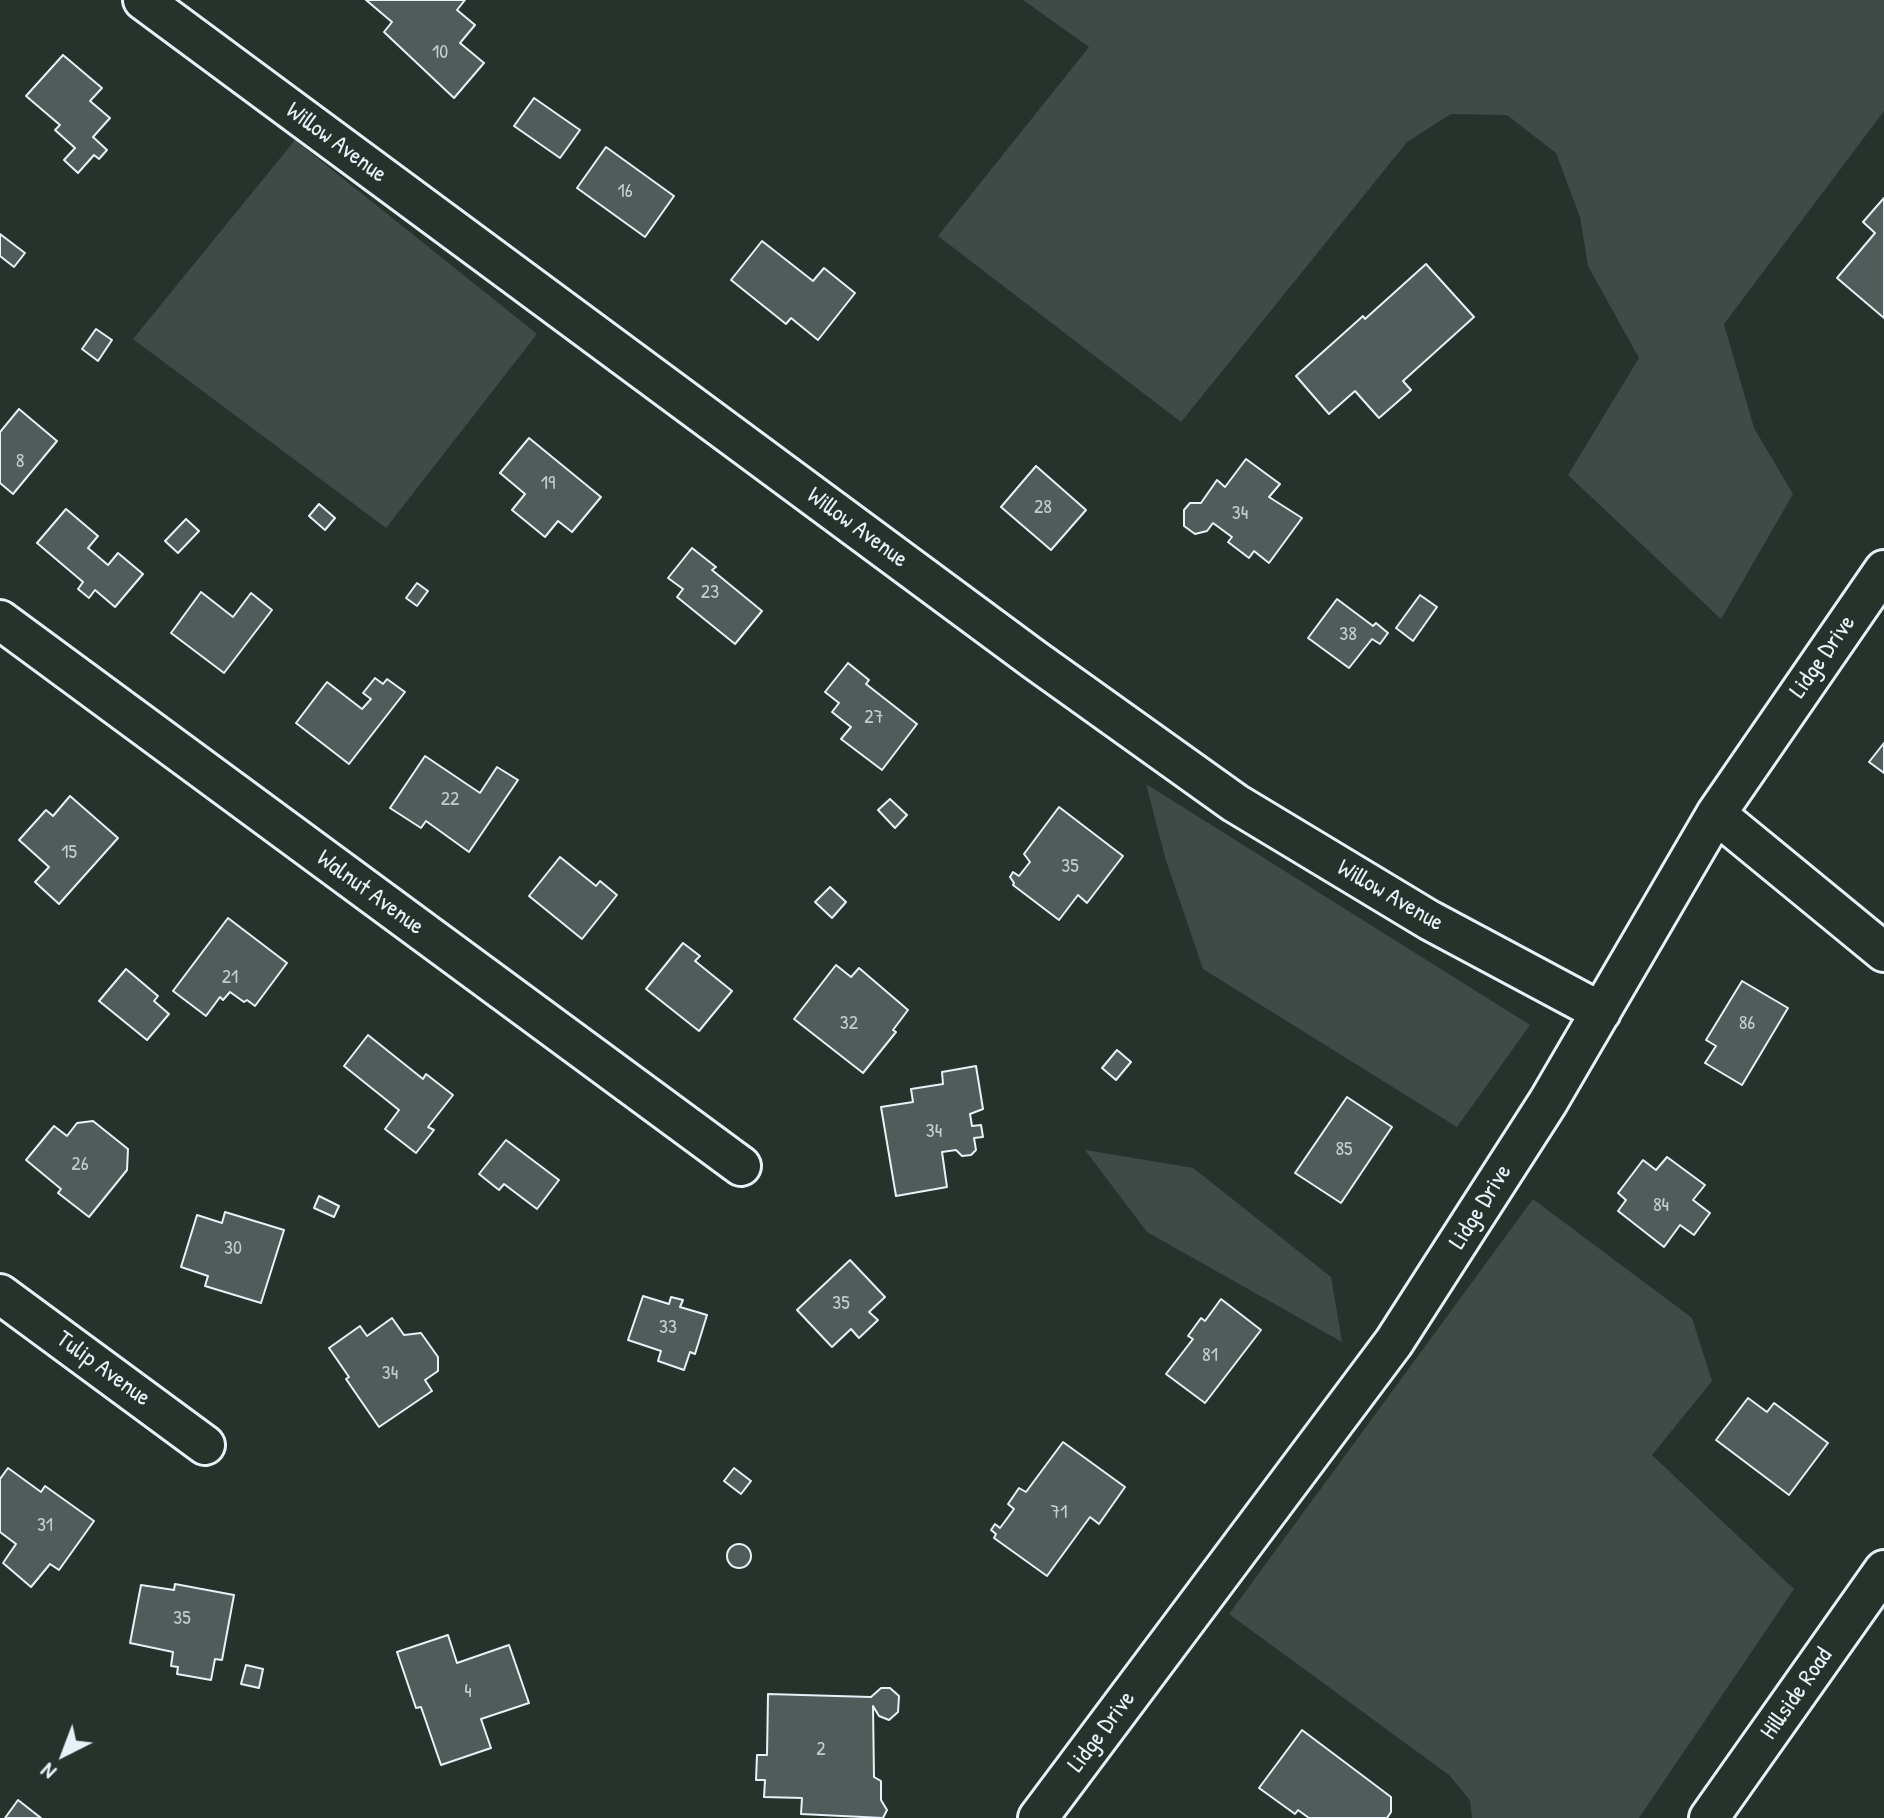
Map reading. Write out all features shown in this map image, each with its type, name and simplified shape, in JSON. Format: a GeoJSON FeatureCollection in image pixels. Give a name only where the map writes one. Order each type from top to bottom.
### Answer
{"type":"FeatureCollection","features":[{"type":"Feature","properties":{"kind":"street","name":"Willow Avenue"},"geometry":{"type":"LineString","coordinates":[[143,0],[1035,660],[1235,803],[1429,920],[1601,1012]]}},
{"type":"Feature","properties":{"kind":"street","name":"Lidge Drive"},"geometry":{"type":"LineString","coordinates":[[1038,1818],[1394,1342],[1548,1102],[1716,814],[1884,570]]}},
{"type":"Feature","properties":{"kind":"street","name":"Walnut Avenue"},"geometry":{"type":"LineString","coordinates":[[0,620],[741,1166]]}},
{"type":"Feature","properties":{"kind":"street"},"geometry":{"type":"LineString","coordinates":[[1716,814],[1884,952]]}},
{"type":"Feature","properties":{"kind":"street","name":"Tulip Avenue"},"geometry":{"type":"LineString","coordinates":[[0,1294],[205,1445]]}},
{"type":"Feature","properties":{"kind":"street","name":"Hillside Road"},"geometry":{"type":"LineString","coordinates":[[1709,1818],[1884,1570]]}},
{"type":"Feature","properties":{"kind":"shaded area"},"geometry":{"type":"Polygon","coordinates":[[[1023,0],[1884,0],[1884,111],[1724,324],[1754,428],[1793,494],[1721,619],[1568,475],[1639,358],[1588,266],[1580,217],[1556,153],[1507,115],[1451,114],[1407,142],[1181,422],[938,236],[1089,47],[1023,0]]]}},
{"type":"Feature","properties":{"kind":"shaded area"},"geometry":{"type":"Polygon","coordinates":[[[295,140],[537,334],[386,528],[133,339],[295,140]]]}},
{"type":"Feature","properties":{"kind":"shaded area"},"geometry":{"type":"Polygon","coordinates":[[[1146,784],[1530,1025],[1457,1127],[1203,969],[1165,857],[1146,784]]]}},
{"type":"Feature","properties":{"kind":"shaded area"},"geometry":{"type":"Polygon","coordinates":[[[1085,1150],[1193,1168],[1331,1277],[1342,1342],[1147,1232],[1085,1150]]]}},
{"type":"Feature","properties":{"kind":"shaded area"},"geometry":{"type":"Polygon","coordinates":[[[1533,1199],[1692,1318],[1712,1381],[1652,1455],[1794,1589],[1639,1818],[1472,1818],[1470,1800],[1449,1775],[1229,1614],[1533,1199]]]}},
{"type":"Feature","properties":{"kind":"building"},"geometry":{"type":"Polygon","coordinates":[[[366,0],[465,0],[457,10],[475,25],[460,43],[484,63],[454,98],[384,32],[392,22],[366,0]]]}},
{"type":"Feature","properties":{"kind":"building"},"geometry":{"type":"Polygon","coordinates":[[[63,55],[102,88],[90,101],[110,118],[93,137],[107,150],[99,159],[94,155],[78,173],[64,160],[75,148],[55,130],[60,125],[26,96],[63,55]]]}},
{"type":"Feature","properties":{"kind":"building"},"geometry":{"type":"Polygon","coordinates":[[[534,98],[580,130],[560,158],[514,126],[534,98]]]}},
{"type":"Feature","properties":{"kind":"building"},"geometry":{"type":"Polygon","coordinates":[[[606,147],[674,196],[645,237],[577,188],[606,147]]]}},
{"type":"Feature","properties":{"kind":"building"},"geometry":{"type":"Polygon","coordinates":[[[1884,198],[1884,318],[1837,278],[1875,233],[1863,222],[1884,198]]]}},
{"type":"Feature","properties":{"kind":"building"},"geometry":{"type":"Polygon","coordinates":[[[0,234],[25,253],[14,267],[0,256],[0,234]]]}},
{"type":"Feature","properties":{"kind":"building"},"geometry":{"type":"Polygon","coordinates":[[[762,241],[813,281],[824,268],[855,293],[818,340],[791,318],[786,324],[731,280],[762,241]]]}},
{"type":"Feature","properties":{"kind":"building"},"geometry":{"type":"Polygon","coordinates":[[[1426,264],[1474,317],[1403,381],[1411,390],[1379,418],[1355,391],[1329,414],[1296,376],[1426,264]]]}},
{"type":"Feature","properties":{"kind":"building"},"geometry":{"type":"Polygon","coordinates":[[[96,329],[112,340],[98,361],[82,349],[96,329]]]}},
{"type":"Feature","properties":{"kind":"building"},"geometry":{"type":"Polygon","coordinates":[[[19,409],[57,441],[13,494],[0,483],[0,432],[19,409]]]}},
{"type":"Feature","properties":{"kind":"building"},"geometry":{"type":"Polygon","coordinates":[[[529,438],[601,497],[572,532],[558,521],[545,537],[512,510],[525,494],[500,473],[529,438]]]}},
{"type":"Feature","properties":{"kind":"building"},"geometry":{"type":"Polygon","coordinates":[[[1246,459],[1280,484],[1269,497],[1302,518],[1269,563],[1254,551],[1249,558],[1228,542],[1232,537],[1213,523],[1207,531],[1195,534],[1184,526],[1184,510],[1190,503],[1201,503],[1217,480],[1225,487],[1246,459]]]}},
{"type":"Feature","properties":{"kind":"building"},"geometry":{"type":"Polygon","coordinates":[[[1036,466],[1086,510],[1051,550],[1001,507],[1036,466]]]}},
{"type":"Feature","properties":{"kind":"building"},"geometry":{"type":"Polygon","coordinates":[[[319,504],[335,518],[325,530],[309,516],[319,504]]]}},
{"type":"Feature","properties":{"kind":"building"},"geometry":{"type":"Polygon","coordinates":[[[66,509],[98,536],[88,548],[108,565],[118,553],[143,574],[115,607],[95,590],[89,598],[78,589],[83,582],[37,543],[66,509]]]}},
{"type":"Feature","properties":{"kind":"building"},"geometry":{"type":"Polygon","coordinates":[[[186,519],[199,531],[178,553],[165,541],[186,519]]]}},
{"type":"Feature","properties":{"kind":"building"},"geometry":{"type":"Polygon","coordinates":[[[692,548],[716,567],[712,570],[762,611],[735,644],[677,597],[683,589],[668,578],[692,548]]]}},
{"type":"Feature","properties":{"kind":"building"},"geometry":{"type":"Polygon","coordinates":[[[417,583],[428,591],[417,606],[406,598],[417,583]]]}},
{"type":"Feature","properties":{"kind":"building"},"geometry":{"type":"Polygon","coordinates":[[[201,592],[233,617],[251,593],[272,610],[224,673],[171,633],[201,592]]]}},
{"type":"Feature","properties":{"kind":"building"},"geometry":{"type":"Polygon","coordinates":[[[1420,595],[1437,607],[1413,641],[1396,628],[1420,595]]]}},
{"type":"Feature","properties":{"kind":"building"},"geometry":{"type":"Polygon","coordinates":[[[1337,599],[1373,626],[1376,623],[1388,633],[1380,644],[1372,639],[1349,668],[1308,638],[1337,599]]]}},
{"type":"Feature","properties":{"kind":"building"},"geometry":{"type":"Polygon","coordinates":[[[848,663],[869,680],[866,684],[917,724],[882,770],[841,739],[851,727],[832,712],[839,703],[825,692],[848,663]]]}},
{"type":"Feature","properties":{"kind":"building"},"geometry":{"type":"Polygon","coordinates":[[[375,678],[383,684],[387,679],[405,692],[349,764],[296,723],[327,682],[362,709],[371,699],[363,693],[375,678]]]}},
{"type":"Feature","properties":{"kind":"building"},"geometry":{"type":"Polygon","coordinates":[[[1884,743],[1884,773],[1869,762],[1884,743]]]}},
{"type":"Feature","properties":{"kind":"building"},"geometry":{"type":"Polygon","coordinates":[[[425,756],[480,793],[497,767],[518,780],[469,852],[426,821],[421,828],[390,808],[425,756]]]}},
{"type":"Feature","properties":{"kind":"building"},"geometry":{"type":"Polygon","coordinates":[[[70,796],[118,838],[59,904],[35,882],[49,867],[19,840],[46,810],[53,816],[70,796]]]}},
{"type":"Feature","properties":{"kind":"building"},"geometry":{"type":"Polygon","coordinates":[[[890,799],[907,815],[895,828],[878,810],[890,799]]]}},
{"type":"Feature","properties":{"kind":"building"},"geometry":{"type":"Polygon","coordinates":[[[1059,807],[1123,856],[1087,903],[1078,895],[1059,920],[1013,885],[1010,877],[1013,872],[1019,876],[1030,862],[1024,854],[1059,807]]]}},
{"type":"Feature","properties":{"kind":"building"},"geometry":{"type":"Polygon","coordinates":[[[560,857],[596,886],[600,881],[617,895],[582,939],[529,896],[560,857]]]}},
{"type":"Feature","properties":{"kind":"building"},"geometry":{"type":"Polygon","coordinates":[[[830,887],[846,902],[832,918],[815,902],[830,887]]]}},
{"type":"Feature","properties":{"kind":"building"},"geometry":{"type":"Polygon","coordinates":[[[228,918],[287,963],[255,1006],[230,992],[223,1000],[220,997],[206,1016],[173,991],[228,918]]]}},
{"type":"Feature","properties":{"kind":"building"},"geometry":{"type":"Polygon","coordinates":[[[683,943],[700,956],[695,961],[732,991],[699,1031],[646,989],[683,943]]]}},
{"type":"Feature","properties":{"kind":"building"},"geometry":{"type":"Polygon","coordinates":[[[836,965],[851,977],[859,968],[908,1010],[893,1030],[896,1032],[863,1073],[794,1019],[836,965]]]}},
{"type":"Feature","properties":{"kind":"building"},"geometry":{"type":"Polygon","coordinates":[[[126,969],[158,996],[154,1001],[169,1014],[147,1040],[99,1001],[126,969]]]}},
{"type":"Feature","properties":{"kind":"building"},"geometry":{"type":"Polygon","coordinates":[[[1742,981],[1788,1008],[1742,1085],[1705,1063],[1716,1046],[1706,1040],[1742,981]]]}},
{"type":"Feature","properties":{"kind":"building"},"geometry":{"type":"Polygon","coordinates":[[[368,1035],[423,1079],[426,1074],[453,1095],[428,1127],[434,1130],[416,1153],[385,1129],[399,1110],[344,1066],[368,1035]]]}},
{"type":"Feature","properties":{"kind":"building"},"geometry":{"type":"Polygon","coordinates":[[[1117,1050],[1131,1062],[1116,1080],[1102,1068],[1117,1050]]]}},
{"type":"Feature","properties":{"kind":"building"},"geometry":{"type":"Polygon","coordinates":[[[976,1066],[983,1109],[970,1114],[972,1126],[981,1125],[983,1137],[974,1138],[976,1150],[971,1155],[962,1156],[956,1150],[942,1152],[947,1187],[896,1196],[881,1107],[913,1102],[911,1089],[943,1084],[942,1072],[976,1066]]]}},
{"type":"Feature","properties":{"kind":"building"},"geometry":{"type":"Polygon","coordinates":[[[1347,1097],[1392,1127],[1341,1203],[1295,1173],[1347,1097]]]}},
{"type":"Feature","properties":{"kind":"building"},"geometry":{"type":"Polygon","coordinates":[[[93,1121],[128,1149],[127,1170],[89,1217],[58,1193],[61,1189],[26,1160],[54,1126],[67,1136],[77,1123],[93,1121]]]}},
{"type":"Feature","properties":{"kind":"building"},"geometry":{"type":"Polygon","coordinates":[[[506,1140],[559,1180],[537,1209],[504,1184],[499,1190],[479,1174],[506,1140]]]}},
{"type":"Feature","properties":{"kind":"building"},"geometry":{"type":"Polygon","coordinates":[[[1667,1157],[1705,1185],[1693,1200],[1710,1213],[1694,1235],[1680,1225],[1664,1247],[1618,1211],[1626,1200],[1618,1193],[1643,1160],[1656,1170],[1667,1157]]]}},
{"type":"Feature","properties":{"kind":"building"},"geometry":{"type":"Polygon","coordinates":[[[319,1196],[339,1206],[334,1217],[314,1208],[319,1196]]]}},
{"type":"Feature","properties":{"kind":"building"},"geometry":{"type":"Polygon","coordinates":[[[225,1212],[284,1230],[261,1303],[205,1286],[208,1276],[181,1267],[197,1215],[222,1223],[225,1212]]]}},
{"type":"Feature","properties":{"kind":"building"},"geometry":{"type":"Polygon","coordinates":[[[850,1260],[885,1297],[869,1312],[878,1320],[859,1338],[851,1329],[832,1347],[797,1310],[850,1260]]]}},
{"type":"Feature","properties":{"kind":"building"},"geometry":{"type":"Polygon","coordinates":[[[643,1296],[669,1304],[671,1297],[683,1300],[680,1307],[707,1315],[695,1354],[690,1352],[684,1370],[658,1361],[661,1351],[628,1340],[643,1296]]]}},
{"type":"Feature","properties":{"kind":"building"},"geometry":{"type":"Polygon","coordinates":[[[1221,1299],[1261,1330],[1205,1403],[1166,1374],[1193,1339],[1188,1336],[1201,1318],[1205,1321],[1221,1299]]]}},
{"type":"Feature","properties":{"kind":"building"},"geometry":{"type":"Polygon","coordinates":[[[392,1318],[404,1335],[421,1333],[438,1357],[438,1371],[425,1380],[432,1391],[379,1427],[329,1348],[360,1326],[367,1336],[392,1318]]]}},
{"type":"Feature","properties":{"kind":"building"},"geometry":{"type":"Polygon","coordinates":[[[1748,1398],[1767,1412],[1774,1403],[1828,1443],[1789,1495],[1716,1440],[1748,1398]]]}},
{"type":"Feature","properties":{"kind":"building"},"geometry":{"type":"Polygon","coordinates":[[[1063,1442],[1125,1487],[1099,1524],[1090,1517],[1047,1576],[994,1538],[996,1534],[991,1530],[995,1524],[1000,1528],[1014,1509],[1008,1504],[1019,1488],[1026,1492],[1063,1442]]]}},
{"type":"Feature","properties":{"kind":"building"},"geometry":{"type":"Polygon","coordinates":[[[8,1468],[41,1492],[45,1486],[94,1521],[59,1570],[50,1564],[31,1587],[3,1563],[16,1544],[0,1532],[0,1479],[8,1468]]]}},
{"type":"Feature","properties":{"kind":"building"},"geometry":{"type":"Polygon","coordinates":[[[734,1468],[751,1481],[741,1494],[724,1481],[734,1468]]]}},
{"type":"Feature","properties":{"kind":"building"},"geometry":{"type":"Polygon","coordinates":[[[739,1544],[748,1547],[751,1556],[748,1565],[739,1568],[730,1565],[727,1556],[730,1547],[739,1544]]]}},
{"type":"Feature","properties":{"kind":"building"},"geometry":{"type":"Polygon","coordinates":[[[175,1584],[234,1595],[222,1660],[215,1659],[211,1680],[177,1674],[178,1667],[171,1666],[173,1652],[130,1643],[141,1585],[174,1590],[175,1584]]]}},
{"type":"Feature","properties":{"kind":"building"},"geometry":{"type":"Polygon","coordinates":[[[448,1635],[457,1663],[509,1645],[529,1703],[481,1719],[491,1748],[441,1765],[421,1707],[416,1708],[397,1652],[448,1635]]]}},
{"type":"Feature","properties":{"kind":"building"},"geometry":{"type":"Polygon","coordinates":[[[246,1665],[263,1669],[259,1688],[241,1684],[246,1665]]]}},
{"type":"Feature","properties":{"kind":"building"},"geometry":{"type":"Polygon","coordinates":[[[881,1688],[890,1688],[899,1696],[898,1712],[889,1720],[879,1716],[873,1706],[874,1777],[881,1781],[881,1800],[887,1810],[883,1818],[801,1814],[802,1798],[764,1797],[765,1780],[756,1780],[757,1755],[767,1755],[768,1694],[871,1697],[881,1688]]]}},
{"type":"Feature","properties":{"kind":"building"},"geometry":{"type":"Polygon","coordinates":[[[1302,1730],[1391,1797],[1391,1812],[1387,1818],[1309,1818],[1298,1810],[1295,1814],[1259,1788],[1302,1730]]]}},
{"type":"Feature","properties":{"kind":"building"},"geometry":{"type":"Polygon","coordinates":[[[18,1800],[41,1818],[5,1818],[18,1800]]]}}]}
